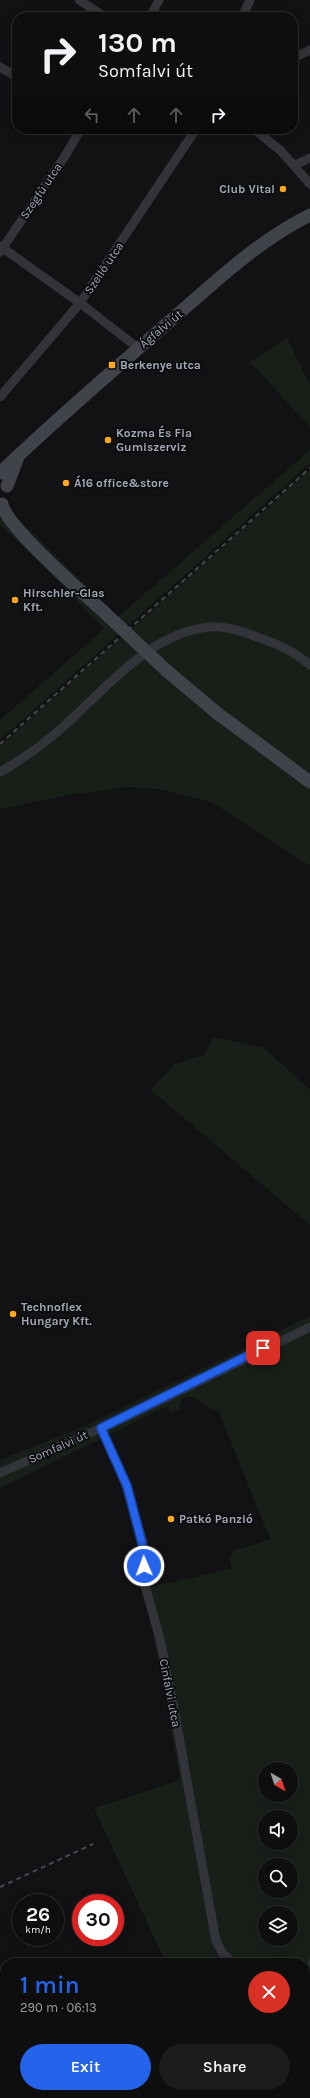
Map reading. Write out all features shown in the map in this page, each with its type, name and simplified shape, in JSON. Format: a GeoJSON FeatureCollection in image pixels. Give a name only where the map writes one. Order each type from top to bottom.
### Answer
{"type":"FeatureCollection","features":[{"type":"Feature","properties":{"kind":"street"},"geometry":{"type":"LineString","coordinates":[[79,0],[97,12]]}},
{"type":"Feature","properties":{"kind":"street"},"geometry":{"type":"LineString","coordinates":[[153,12],[159,0]]}},
{"type":"Feature","properties":{"kind":"street"},"geometry":{"type":"LineString","coordinates":[[244,12],[250,0]]}},
{"type":"Feature","properties":{"kind":"street"},"geometry":{"type":"LineString","coordinates":[[298,56],[310,50]]}},
{"type":"Feature","properties":{"kind":"street"},"geometry":{"type":"LineString","coordinates":[[0,67],[12,74]]}},
{"type":"Feature","properties":{"kind":"street","name":"Szegfű utca"},"geometry":{"type":"LineString","coordinates":[[1,249],[65,156],[78,134]]}},
{"type":"Feature","properties":{"kind":"street","name":"Szellő utca"},"geometry":{"type":"LineString","coordinates":[[0,397],[40,352],[80,303],[193,134]]}},
{"type":"Feature","properties":{"kind":"street"},"geometry":{"type":"LineString","coordinates":[[260,134],[295,165],[310,184]]}},
{"type":"Feature","properties":{"kind":"street"},"geometry":{"type":"LineString","coordinates":[[295,165],[310,158]]}},
{"type":"Feature","properties":{"kind":"street","name":"Ágfalvi út"},"geometry":{"type":"LineString","coordinates":[[0,473],[77,401],[138,348],[260,247],[310,215]]}},
{"type":"Feature","properties":{"kind":"street"},"geometry":{"type":"LineString","coordinates":[[1,249],[80,303],[138,348]]}},
{"type":"Feature","properties":{"kind":"street","name":"Ágfalvi út"},"geometry":{"type":"LineString","coordinates":[[2,508],[8,496],[3,483],[10,474],[20,454]]}},
{"type":"Feature","properties":{"kind":"street"},"geometry":{"type":"LineString","coordinates":[[2,508],[20,532],[167,671],[217,712],[310,782]]}},
{"type":"Feature","properties":{"kind":"street"},"geometry":{"type":"LineString","coordinates":[[0,772],[28,756],[137,660],[159,644],[187,631],[211,626],[247,633],[280,645],[299,656],[310,665]]}},
{"type":"Feature","properties":{"kind":"street","name":"Somfalvi út"},"geometry":{"type":"LineString","coordinates":[[0,1473],[101,1428],[310,1326]]}},
{"type":"Feature","properties":{"kind":"street","name":"Cinfalvi utca"},"geometry":{"type":"LineString","coordinates":[[101,1428],[126,1482],[142,1543],[142,1575],[160,1639],[216,1941],[223,1954],[228,1958]]}},
{"type":"Feature","properties":{"kind":"shaded area"},"geometry":{"type":"Polygon","coordinates":[[[287,338],[310,385],[310,427],[250,362],[287,338]]]}},
{"type":"Feature","properties":{"kind":"shaded area"},"geometry":{"type":"Polygon","coordinates":[[[310,450],[310,463],[0,740],[0,720],[104,629],[44,566],[0,525],[0,501],[118,617],[310,450]]]}},
{"type":"Feature","properties":{"kind":"shaded area"},"geometry":{"type":"Polygon","coordinates":[[[310,470],[310,866],[211,802],[159,789],[127,787],[74,794],[0,809],[0,746],[310,470]]]}},
{"type":"Feature","properties":{"kind":"shaded area"},"geometry":{"type":"Polygon","coordinates":[[[214,1037],[264,1048],[310,1090],[310,1225],[151,1090],[174,1064],[204,1055],[214,1037]]]}},
{"type":"Feature","properties":{"kind":"shaded area"},"geometry":{"type":"Polygon","coordinates":[[[310,1316],[310,1958],[164,1958],[94,1808],[180,1780],[154,1637],[143,1589],[232,1568],[229,1558],[233,1551],[270,1539],[219,1412],[189,1396],[181,1399],[179,1409],[172,1413],[166,1407],[0,1488],[0,1460],[86,1426],[310,1316]]]}},
{"type":"Feature","properties":{"kind":"railway"},"geometry":{"type":"LineString","coordinates":[[0,744],[310,468]]}},
{"type":"Feature","properties":{"kind":"railway"},"geometry":{"type":"LineString","coordinates":[[0,1887],[93,1844]]}},
{"type":"Feature","properties":{"kind":"place","name":"Club Vital"},"geometry":{"type":"Point","coordinates":[283,189]}},
{"type":"Feature","properties":{"kind":"place","name":"Berkenye utca"},"geometry":{"type":"Point","coordinates":[112,365]}},
{"type":"Feature","properties":{"kind":"place","name":"Kozma És Fia Gumiszerviz"},"geometry":{"type":"Point","coordinates":[108,440]}},
{"type":"Feature","properties":{"kind":"place","name":"Á16 office&store"},"geometry":{"type":"Point","coordinates":[66,483]}},
{"type":"Feature","properties":{"kind":"place","name":"Hirschler-Glas Kft."},"geometry":{"type":"Point","coordinates":[15,600]}},
{"type":"Feature","properties":{"kind":"place","name":"Technoflex Hungary Kft."},"geometry":{"type":"Point","coordinates":[13,1314]}},
{"type":"Feature","properties":{"kind":"place","name":"Patkó Panzió"},"geometry":{"type":"Point","coordinates":[171,1519]}},
{"type":"Feature","properties":{"kind":"route"},"geometry":{"type":"LineString","coordinates":[[144,1566],[144,1551],[127,1486],[101,1428],[263,1348]]}}]}
